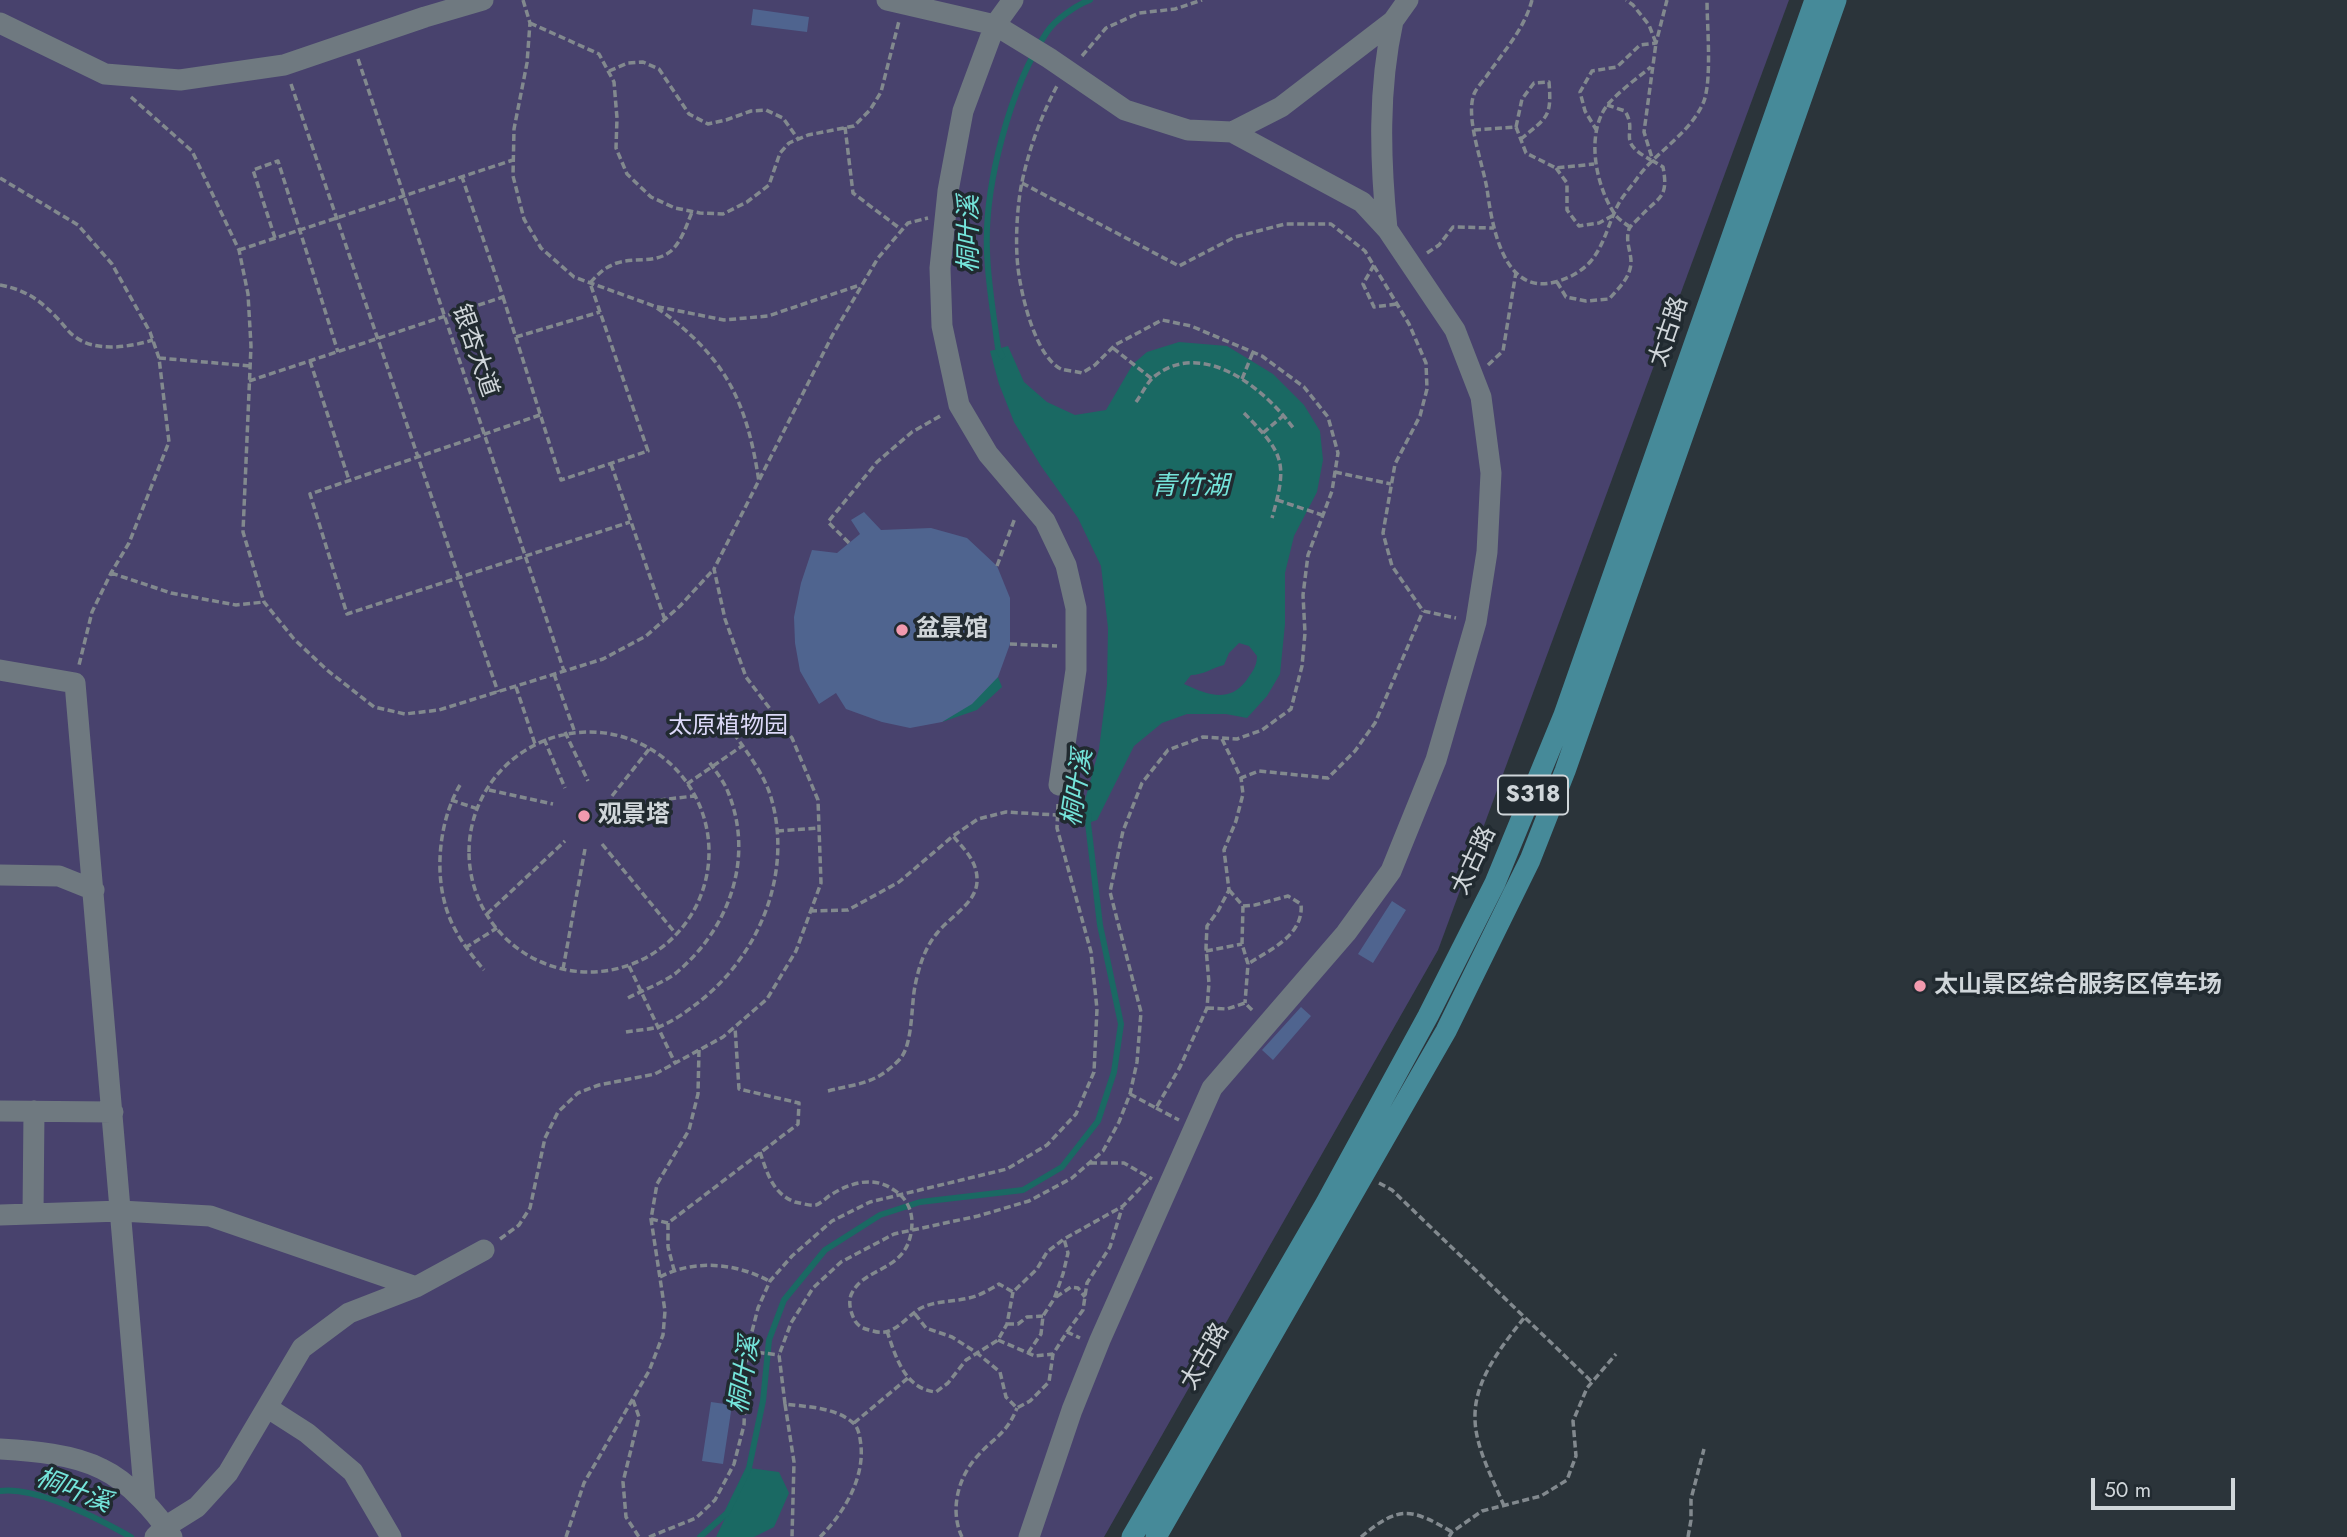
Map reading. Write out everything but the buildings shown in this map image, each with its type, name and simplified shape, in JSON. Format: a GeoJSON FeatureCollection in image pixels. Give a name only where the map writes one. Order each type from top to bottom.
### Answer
{"type":"FeatureCollection","features":[{"type":"Feature","properties":{"kind":"main road","name":"太古路"},"geometry":{"type":"LineString","coordinates":[[1132,1537],[1326,1203],[1428,1016],[1495,883],[1564,715],[1815,0]]}},
{"type":"Feature","properties":{"kind":"main road","name":"太古路"},"geometry":{"type":"LineString","coordinates":[[1156,1537],[1446,1031],[1530,860],[1569,760],[1836,0]]}},
{"type":"Feature","properties":{"kind":"lane"},"geometry":{"type":"LineString","coordinates":[[0,23],[105,74],[180,80],[284,65],[483,0]]}},
{"type":"Feature","properties":{"kind":"lane"},"geometry":{"type":"LineString","coordinates":[[1013,0],[995,25],[963,111],[945,213],[940,268],[942,326],[959,405],[988,454],[1045,521],[1066,565],[1076,608],[1076,670],[1059,785]]}},
{"type":"Feature","properties":{"kind":"lane"},"geometry":{"type":"LineString","coordinates":[[1232,132],[1281,107],[1393,20],[1409,0]]}},
{"type":"Feature","properties":{"kind":"lane"},"geometry":{"type":"LineString","coordinates":[[895,1],[995,25],[1125,110],[1188,130],[1232,132],[1362,202],[1387,229],[1455,330],[1481,397],[1490,473],[1488,552],[1476,622],[1436,760],[1391,871],[1346,933],[1212,1088],[1098,1346],[1072,1410],[1029,1537]]}},
{"type":"Feature","properties":{"kind":"lane"},"geometry":{"type":"LineString","coordinates":[[1387,229],[1381,166],[1384,61],[1393,20]]}},
{"type":"Feature","properties":{"kind":"lane"},"geometry":{"type":"LineString","coordinates":[[0,670],[75,683],[145,1501],[162,1535],[197,1507],[228,1473],[302,1348],[349,1313],[416,1287],[484,1250]]}},
{"type":"Feature","properties":{"kind":"lane"},"geometry":{"type":"LineString","coordinates":[[0,875],[58,876],[94,890]]}},
{"type":"Feature","properties":{"kind":"lane"},"geometry":{"type":"LineString","coordinates":[[0,1111],[113,1112]]}},
{"type":"Feature","properties":{"kind":"lane"},"geometry":{"type":"LineString","coordinates":[[33,1214],[34,1111]]}},
{"type":"Feature","properties":{"kind":"lane"},"geometry":{"type":"LineString","coordinates":[[0,1215],[121,1211],[210,1216],[416,1287]]}},
{"type":"Feature","properties":{"kind":"lane"},"geometry":{"type":"LineString","coordinates":[[268,1408],[307,1433],[353,1472],[391,1537]]}},
{"type":"Feature","properties":{"kind":"lane"},"geometry":{"type":"LineString","coordinates":[[0,1449],[45,1451],[102,1469],[145,1501]]}},
{"type":"Feature","properties":{"kind":"path"},"geometry":{"type":"LineString","coordinates":[[523,0],[530,23],[527,63],[514,129],[513,176],[524,219],[541,248],[575,277],[654,306],[724,320],[768,316],[862,285]]}},
{"type":"Feature","properties":{"kind":"path"},"geometry":{"type":"LineString","coordinates":[[792,1537],[794,1462],[779,1355],[791,1323],[813,1289],[841,1262],[894,1234],[966,1219],[1029,1201],[1072,1178],[1103,1151],[1130,1094],[1137,1062],[1141,1012],[1110,892],[1123,831],[1142,783],[1168,750],[1203,737],[1237,739],[1262,730],[1291,709],[1303,655],[1303,595],[1308,555],[1332,491],[1338,453],[1328,416],[1304,387],[1262,356],[1191,326],[1162,320],[1113,348],[1082,373],[1060,369],[1042,350],[1028,313],[1018,267],[1022,183],[1037,130],[1056,88],[1105,28],[1139,13],[1175,9],[1202,0]]}},
{"type":"Feature","properties":{"kind":"path"},"geometry":{"type":"LineString","coordinates":[[1532,0],[1528,15],[1513,41],[1474,94],[1472,117],[1494,228],[1501,250],[1512,269],[1527,280],[1545,285],[1571,278],[1592,260],[1619,203],[1645,167],[1670,147],[1704,101],[1707,77],[1707,0]]}},
{"type":"Feature","properties":{"kind":"path"},"geometry":{"type":"LineString","coordinates":[[1626,0],[1649,25],[1656,43]]}},
{"type":"Feature","properties":{"kind":"path"},"geometry":{"type":"LineString","coordinates":[[1653,161],[1644,132],[1656,43],[1667,0]]}},
{"type":"Feature","properties":{"kind":"path"},"geometry":{"type":"LineString","coordinates":[[530,23],[599,54],[614,82],[616,148],[627,174],[651,197],[675,208],[723,214],[747,202],[769,185],[780,153],[789,143],[854,126],[870,110],[881,92],[890,63],[895,1]]}},
{"type":"Feature","properties":{"kind":"path","name":"银杏大道"},"geometry":{"type":"LineString","coordinates":[[352,42],[564,671]]}},
{"type":"Feature","properties":{"kind":"path"},"geometry":{"type":"LineString","coordinates":[[1597,131],[1585,111],[1580,92],[1592,71],[1617,67],[1640,45],[1656,43]]}},
{"type":"Feature","properties":{"kind":"path"},"geometry":{"type":"LineString","coordinates":[[609,71],[628,63],[643,62],[659,69],[689,114],[708,124],[751,111],[766,110],[783,118],[798,139]]}},
{"type":"Feature","properties":{"kind":"path"},"geometry":{"type":"LineString","coordinates":[[284,65],[498,692]]}},
{"type":"Feature","properties":{"kind":"path"},"geometry":{"type":"LineString","coordinates":[[1630,228],[1615,215],[1594,164],[1597,131],[1607,105],[1652,66]]}},
{"type":"Feature","properties":{"kind":"path"},"geometry":{"type":"LineString","coordinates":[[105,74],[192,151],[239,250],[248,294],[250,366],[243,532],[264,602],[294,639],[327,670],[374,707],[404,715],[439,710],[603,659],[646,636],[665,620],[714,569],[832,336],[878,258],[908,223],[945,213]]}},
{"type":"Feature","properties":{"kind":"path"},"geometry":{"type":"LineString","coordinates":[[1521,139],[1544,120],[1551,108],[1549,82],[1534,83],[1522,99],[1516,127],[1526,153],[1556,168],[1567,183],[1567,210],[1578,226],[1599,223],[1615,215]]}},
{"type":"Feature","properties":{"kind":"path"},"geometry":{"type":"LineString","coordinates":[[1557,282],[1566,297],[1586,301],[1609,299],[1624,282],[1631,264],[1628,242],[1630,228],[1659,200],[1667,186],[1664,167],[1637,152],[1629,140],[1629,124],[1625,111],[1607,105]]}},
{"type":"Feature","properties":{"kind":"path"},"geometry":{"type":"LineString","coordinates":[[845,127],[853,193],[902,230]]}},
{"type":"Feature","properties":{"kind":"path"},"geometry":{"type":"LineString","coordinates":[[1475,130],[1516,127]]}},
{"type":"Feature","properties":{"kind":"path"},"geometry":{"type":"LineString","coordinates":[[239,250],[513,160]]}},
{"type":"Feature","properties":{"kind":"path"},"geometry":{"type":"LineString","coordinates":[[275,238],[253,170],[278,161],[338,352]]}},
{"type":"Feature","properties":{"kind":"path"},"geometry":{"type":"LineString","coordinates":[[1556,168],[1594,164]]}},
{"type":"Feature","properties":{"kind":"path"},"geometry":{"type":"LineString","coordinates":[[462,177],[561,480],[648,451],[590,283]]}},
{"type":"Feature","properties":{"kind":"path"},"geometry":{"type":"LineString","coordinates":[[0,178],[78,225],[112,264],[153,341],[159,358],[169,442],[129,543],[111,572],[92,612],[75,683]]}},
{"type":"Feature","properties":{"kind":"path"},"geometry":{"type":"LineString","coordinates":[[1022,183],[1178,266],[1235,237],[1285,224],[1331,224],[1365,251],[1409,324],[1426,363],[1427,389],[1420,416],[1395,464],[1391,484],[1383,533],[1392,566],[1423,611],[1476,622]]}},
{"type":"Feature","properties":{"kind":"path"},"geometry":{"type":"LineString","coordinates":[[590,283],[602,270],[618,262],[657,259],[672,250],[692,212]]}},
{"type":"Feature","properties":{"kind":"path"},"geometry":{"type":"LineString","coordinates":[[1408,260],[1439,245],[1453,227],[1494,228]]}},
{"type":"Feature","properties":{"kind":"path"},"geometry":{"type":"LineString","coordinates":[[1374,265],[1363,284],[1374,307],[1398,304]]}},
{"type":"Feature","properties":{"kind":"path"},"geometry":{"type":"LineString","coordinates":[[1474,378],[1503,351],[1516,272]]}},
{"type":"Feature","properties":{"kind":"path"},"geometry":{"type":"LineString","coordinates":[[0,284],[35,296],[74,337],[87,342],[121,347],[153,341]]}},
{"type":"Feature","properties":{"kind":"path"},"geometry":{"type":"LineString","coordinates":[[250,381],[503,297]]}},
{"type":"Feature","properties":{"kind":"path"},"geometry":{"type":"LineString","coordinates":[[654,306],[682,326],[718,365],[739,400],[753,441],[759,484]]}},
{"type":"Feature","properties":{"kind":"path"},"geometry":{"type":"LineString","coordinates":[[516,337],[600,312]]}},
{"type":"Feature","properties":{"kind":"path"},"geometry":{"type":"LineString","coordinates":[[1113,348],[1152,379]]}},
{"type":"Feature","properties":{"kind":"path"},"geometry":{"type":"LineString","coordinates":[[1242,379],[1253,352]]}},
{"type":"Feature","properties":{"kind":"path"},"geometry":{"type":"LineString","coordinates":[[159,358],[250,366]]}},
{"type":"Feature","properties":{"kind":"path"},"geometry":{"type":"LineString","coordinates":[[310,361],[349,480]]}},
{"type":"Feature","properties":{"kind":"path"},"geometry":{"type":"LineString","coordinates":[[1136,402],[1152,379],[1172,365],[1195,363],[1222,369],[1242,379],[1264,395],[1294,429]]}},
{"type":"Feature","properties":{"kind":"path"},"geometry":{"type":"LineString","coordinates":[[849,543],[828,522],[885,454],[912,432],[959,405]]}},
{"type":"Feature","properties":{"kind":"path"},"geometry":{"type":"LineString","coordinates":[[1244,413],[1263,433],[1281,461],[1282,485],[1272,518]]}},
{"type":"Feature","properties":{"kind":"path"},"geometry":{"type":"LineString","coordinates":[[540,415],[310,494],[347,614],[630,522]]}},
{"type":"Feature","properties":{"kind":"path"},"geometry":{"type":"LineString","coordinates":[[1263,433],[1284,415]]}},
{"type":"Feature","properties":{"kind":"path"},"geometry":{"type":"LineString","coordinates":[[611,463],[665,620]]}},
{"type":"Feature","properties":{"kind":"path"},"geometry":{"type":"LineString","coordinates":[[1335,472],[1391,484]]}},
{"type":"Feature","properties":{"kind":"path"},"geometry":{"type":"LineString","coordinates":[[997,566],[1024,496]]}},
{"type":"Feature","properties":{"kind":"path"},"geometry":{"type":"LineString","coordinates":[[1277,500],[1322,515]]}},
{"type":"Feature","properties":{"kind":"path"},"geometry":{"type":"LineString","coordinates":[[484,1250],[519,1225],[530,1208],[545,1138],[558,1112],[578,1093],[599,1085],[656,1074],[723,1037],[735,1027],[767,999],[796,951],[821,883],[818,800],[792,738],[746,677],[725,619],[714,569]]}},
{"type":"Feature","properties":{"kind":"path"},"geometry":{"type":"LineString","coordinates":[[111,572],[171,593],[236,604],[264,602]]}},
{"type":"Feature","properties":{"kind":"path"},"geometry":{"type":"LineString","coordinates":[[1241,778],[1259,771],[1328,778],[1355,751],[1375,723],[1423,611]]}},
{"type":"Feature","properties":{"kind":"path"},"geometry":{"type":"LineString","coordinates":[[1010,644],[1076,646]]}},
{"type":"Feature","properties":{"kind":"path"},"geometry":{"type":"LineString","coordinates":[[554,674],[574,730]]}},
{"type":"Feature","properties":{"kind":"path"},"geometry":{"type":"LineString","coordinates":[[516,687],[535,744]]}},
{"type":"Feature","properties":{"kind":"path"},"geometry":{"type":"LineString","coordinates":[[574,730],[613,734],[650,748],[681,774],[701,808],[710,847],[705,886],[688,922],[660,950],[629,966],[586,973],[547,966],[513,946],[497,928],[486,915],[472,879],[470,840],[478,809],[503,768],[544,739],[574,730]]}},
{"type":"Feature","properties":{"kind":"path"},"geometry":{"type":"LineString","coordinates":[[565,732],[588,781]]}},
{"type":"Feature","properties":{"kind":"path"},"geometry":{"type":"LineString","coordinates":[[626,1032],[658,1027],[685,1012],[714,990],[742,958],[764,919],[776,879],[779,840],[772,800],[755,763],[735,735]]}},
{"type":"Feature","properties":{"kind":"path"},"geometry":{"type":"LineString","coordinates":[[1222,738],[1241,778],[1243,794],[1224,850],[1229,890],[1243,905],[1242,944],[1248,964],[1245,1003],[1266,1025]]}},
{"type":"Feature","properties":{"kind":"path"},"geometry":{"type":"LineString","coordinates":[[544,739],[565,788]]}},
{"type":"Feature","properties":{"kind":"path"},"geometry":{"type":"LineString","coordinates":[[687,784],[743,746]]}},
{"type":"Feature","properties":{"kind":"path"},"geometry":{"type":"LineString","coordinates":[[612,796],[650,748]]}},
{"type":"Feature","properties":{"kind":"path"},"geometry":{"type":"LineString","coordinates":[[628,998],[675,974],[705,943],[727,909],[739,868],[738,825],[728,791],[708,760]]}},
{"type":"Feature","properties":{"kind":"path"},"geometry":{"type":"LineString","coordinates":[[460,785],[451,800],[443,828],[444,900],[465,948],[484,970]]}},
{"type":"Feature","properties":{"kind":"path"},"geometry":{"type":"LineString","coordinates":[[649,1537],[696,1518],[715,1500],[734,1464],[744,1425],[747,1351],[758,1308],[770,1282],[792,1256],[832,1221],[870,1202],[1007,1169],[1047,1145],[1076,1114],[1094,1072],[1097,1009],[1091,952],[1057,828],[1059,785]]}},
{"type":"Feature","properties":{"kind":"path"},"geometry":{"type":"LineString","coordinates":[[489,790],[554,804]]}},
{"type":"Feature","properties":{"kind":"path"},"geometry":{"type":"LineString","coordinates":[[617,804],[694,796]]}},
{"type":"Feature","properties":{"kind":"path"},"geometry":{"type":"LineString","coordinates":[[451,800],[478,809]]}},
{"type":"Feature","properties":{"kind":"path"},"geometry":{"type":"LineString","coordinates":[[810,911],[848,910],[899,882],[953,836],[978,819],[1006,811],[1057,815]]}},
{"type":"Feature","properties":{"kind":"path"},"geometry":{"type":"LineString","coordinates":[[777,831],[819,828]]}},
{"type":"Feature","properties":{"kind":"path"},"geometry":{"type":"LineString","coordinates":[[828,1091],[878,1079],[902,1056],[910,1028],[915,986],[923,954],[938,931],[964,907],[977,884],[974,860],[953,836]]}},
{"type":"Feature","properties":{"kind":"path"},"geometry":{"type":"LineString","coordinates":[[486,915],[565,842]]}},
{"type":"Feature","properties":{"kind":"path"},"geometry":{"type":"LineString","coordinates":[[601,844],[676,934]]}},
{"type":"Feature","properties":{"kind":"path"},"geometry":{"type":"LineString","coordinates":[[563,969],[585,849]]}},
{"type":"Feature","properties":{"kind":"path"},"geometry":{"type":"LineString","coordinates":[[1156,1108],[1180,1067],[1207,1008],[1207,926],[1229,890]]}},
{"type":"Feature","properties":{"kind":"path"},"geometry":{"type":"LineString","coordinates":[[1243,905],[1264,903],[1288,896],[1301,904],[1302,918],[1289,937],[1248,964]]}},
{"type":"Feature","properties":{"kind":"path"},"geometry":{"type":"LineString","coordinates":[[465,948],[497,928]]}},
{"type":"Feature","properties":{"kind":"path"},"geometry":{"type":"LineString","coordinates":[[1206,951],[1242,944]]}},
{"type":"Feature","properties":{"kind":"path"},"geometry":{"type":"LineString","coordinates":[[629,966],[675,1063]]}},
{"type":"Feature","properties":{"kind":"path"},"geometry":{"type":"LineString","coordinates":[[1207,1008],[1227,1009],[1245,1003]]}},
{"type":"Feature","properties":{"kind":"path"},"geometry":{"type":"LineString","coordinates":[[668,1223],[799,1124],[799,1103],[739,1089],[735,1027]]}},
{"type":"Feature","properties":{"kind":"path"},"geometry":{"type":"LineString","coordinates":[[566,1537],[584,1483],[649,1371],[663,1335],[666,1311],[651,1219],[657,1184],[689,1130],[698,1094],[699,1050]]}},
{"type":"Feature","properties":{"kind":"path"},"geometry":{"type":"LineString","coordinates":[[1130,1094],[1193,1128]]}},
{"type":"Feature","properties":{"kind":"path"},"geometry":{"type":"LineString","coordinates":[[760,1152],[769,1179],[782,1197],[802,1204],[816,1205],[854,1182],[873,1182],[891,1188],[904,1198],[911,1213],[909,1240],[899,1258],[889,1267],[869,1276],[855,1289],[850,1299],[851,1313],[863,1328],[879,1333],[895,1330],[923,1307],[976,1296],[999,1284],[1013,1292]]}},
{"type":"Feature","properties":{"kind":"path"},"geometry":{"type":"LineString","coordinates":[[1089,1163],[1124,1163],[1150,1177],[1166,1192]]}},
{"type":"Feature","properties":{"kind":"path"},"geometry":{"type":"LineString","coordinates":[[1365,1174],[1392,1190],[1592,1382]]}},
{"type":"Feature","properties":{"kind":"path"},"geometry":{"type":"LineString","coordinates":[[887,1331],[908,1378],[922,1391],[936,1392],[948,1383],[966,1360],[998,1340],[1007,1324],[1013,1292],[1037,1269],[1047,1252],[1064,1239],[1123,1206],[1150,1177]]}},
{"type":"Feature","properties":{"kind":"path"},"geometry":{"type":"LineString","coordinates":[[962,1537],[955,1501],[963,1478],[975,1459],[1011,1425],[1017,1408],[1030,1401],[1049,1382],[1053,1354],[1083,1310],[1087,1283],[1110,1247],[1123,1206]]}},
{"type":"Feature","properties":{"kind":"path"},"geometry":{"type":"LineString","coordinates":[[651,1219],[668,1223]]}},
{"type":"Feature","properties":{"kind":"path"},"geometry":{"type":"LineString","coordinates":[[668,1223],[668,1247],[674,1270]]}},
{"type":"Feature","properties":{"kind":"path"},"geometry":{"type":"LineString","coordinates":[[1028,1353],[1041,1334],[1043,1316],[1054,1299],[1068,1253],[1064,1239]]}},
{"type":"Feature","properties":{"kind":"path"},"geometry":{"type":"LineString","coordinates":[[660,1277],[674,1270],[704,1265],[755,1273],[770,1282]]}},
{"type":"Feature","properties":{"kind":"path"},"geometry":{"type":"LineString","coordinates":[[1054,1299],[1071,1287],[1078,1288],[1085,1297]]}},
{"type":"Feature","properties":{"kind":"path"},"geometry":{"type":"LineString","coordinates":[[915,1314],[926,1328],[952,1337],[1000,1372],[1006,1397],[1017,1408]]}},
{"type":"Feature","properties":{"kind":"path"},"geometry":{"type":"LineString","coordinates":[[1007,1324],[1018,1324],[1027,1317],[1043,1316]]}},
{"type":"Feature","properties":{"kind":"path"},"geometry":{"type":"LineString","coordinates":[[1504,1506],[1482,1451],[1475,1418],[1480,1388],[1502,1346],[1524,1318]]}},
{"type":"Feature","properties":{"kind":"path"},"geometry":{"type":"LineString","coordinates":[[1067,1332],[1098,1346]]}},
{"type":"Feature","properties":{"kind":"path"},"geometry":{"type":"LineString","coordinates":[[998,1340],[1035,1356],[1053,1354]]}},
{"type":"Feature","properties":{"kind":"path"},"geometry":{"type":"LineString","coordinates":[[747,1351],[779,1355]]}},
{"type":"Feature","properties":{"kind":"path"},"geometry":{"type":"LineString","coordinates":[[1362,1537],[1375,1525],[1395,1514],[1423,1515],[1450,1535],[1482,1511],[1541,1496],[1567,1479],[1576,1456],[1573,1421],[1587,1388],[1616,1354]]}},
{"type":"Feature","properties":{"kind":"path"},"geometry":{"type":"LineString","coordinates":[[854,1423],[908,1378]]}},
{"type":"Feature","properties":{"kind":"path"},"geometry":{"type":"LineString","coordinates":[[633,1399],[639,1417],[623,1482],[626,1517],[639,1537]]}},
{"type":"Feature","properties":{"kind":"path"},"geometry":{"type":"LineString","coordinates":[[785,1404],[832,1410],[854,1423],[860,1436],[862,1460],[853,1490],[829,1528],[820,1537]]}},
{"type":"Feature","properties":{"kind":"path"},"geometry":{"type":"LineString","coordinates":[[1688,1537],[1691,1499],[1704,1449]]}},
{"type":"Feature","properties":{"kind":"green space","name":"太原植物园"},"geometry":{"type":"Polygon","coordinates":[[[0,0],[1789,0],[1438,950],[1104,1537],[0,1537],[0,0]]]}},
{"type":"Feature","properties":{"kind":"water","name":"青竹湖"},"geometry":{"type":"Polygon","coordinates":[[[1179,342],[1227,346],[1273,374],[1304,405],[1320,431],[1323,460],[1317,492],[1294,536],[1285,573],[1285,624],[1280,674],[1267,696],[1247,718],[1226,714],[1187,714],[1162,723],[1134,746],[1097,820],[1088,823],[1082,811],[1099,749],[1107,685],[1108,628],[1101,566],[1078,518],[1014,422],[990,351],[1008,346],[1024,382],[1047,402],[1075,415],[1106,410],[1133,364],[1147,352],[1179,342]],[[1239,643],[1229,653],[1224,665],[1191,675],[1184,684],[1209,694],[1232,693],[1246,681],[1255,666],[1257,656],[1249,646],[1239,643]]]}},
{"type":"Feature","properties":{"kind":"water"},"geometry":{"type":"Polygon","coordinates":[[[998,677],[1002,687],[977,710],[942,722],[998,677]]]}},
{"type":"Feature","properties":{"kind":"water"},"geometry":{"type":"Polygon","coordinates":[[[749,1468],[779,1472],[789,1493],[774,1527],[754,1537],[716,1537],[749,1468]]]}},
{"type":"Feature","properties":{"kind":"waterway","name":"桐叶溪"},"geometry":{"type":"LineString","coordinates":[[1002,356],[998,348],[987,252],[990,198],[1002,138],[1022,80],[1047,32],[1066,13],[1090,0]]}},
{"type":"Feature","properties":{"kind":"waterway","name":"桐叶溪"},"geometry":{"type":"LineString","coordinates":[[700,1537],[727,1513],[749,1468],[763,1401],[769,1340],[784,1300],[825,1250],[880,1215],[920,1202],[1023,1190],[1062,1167],[1098,1121],[1114,1072],[1121,1024],[1100,925],[1089,816]]}},
{"type":"Feature","properties":{"kind":"waterway","name":"桐叶溪"},"geometry":{"type":"LineString","coordinates":[[0,1491],[32,1494],[67,1505],[131,1537]]}},
{"type":"Feature","properties":{"kind":"place","name":"盆景馆"},"geometry":{"type":"Point","coordinates":[902,630]}},
{"type":"Feature","properties":{"kind":"place","name":"观景塔"},"geometry":{"type":"Point","coordinates":[584,816]}},
{"type":"Feature","properties":{"kind":"place","name":"太山景区综合服务区停车场"},"geometry":{"type":"Point","coordinates":[1920,986]}}]}
